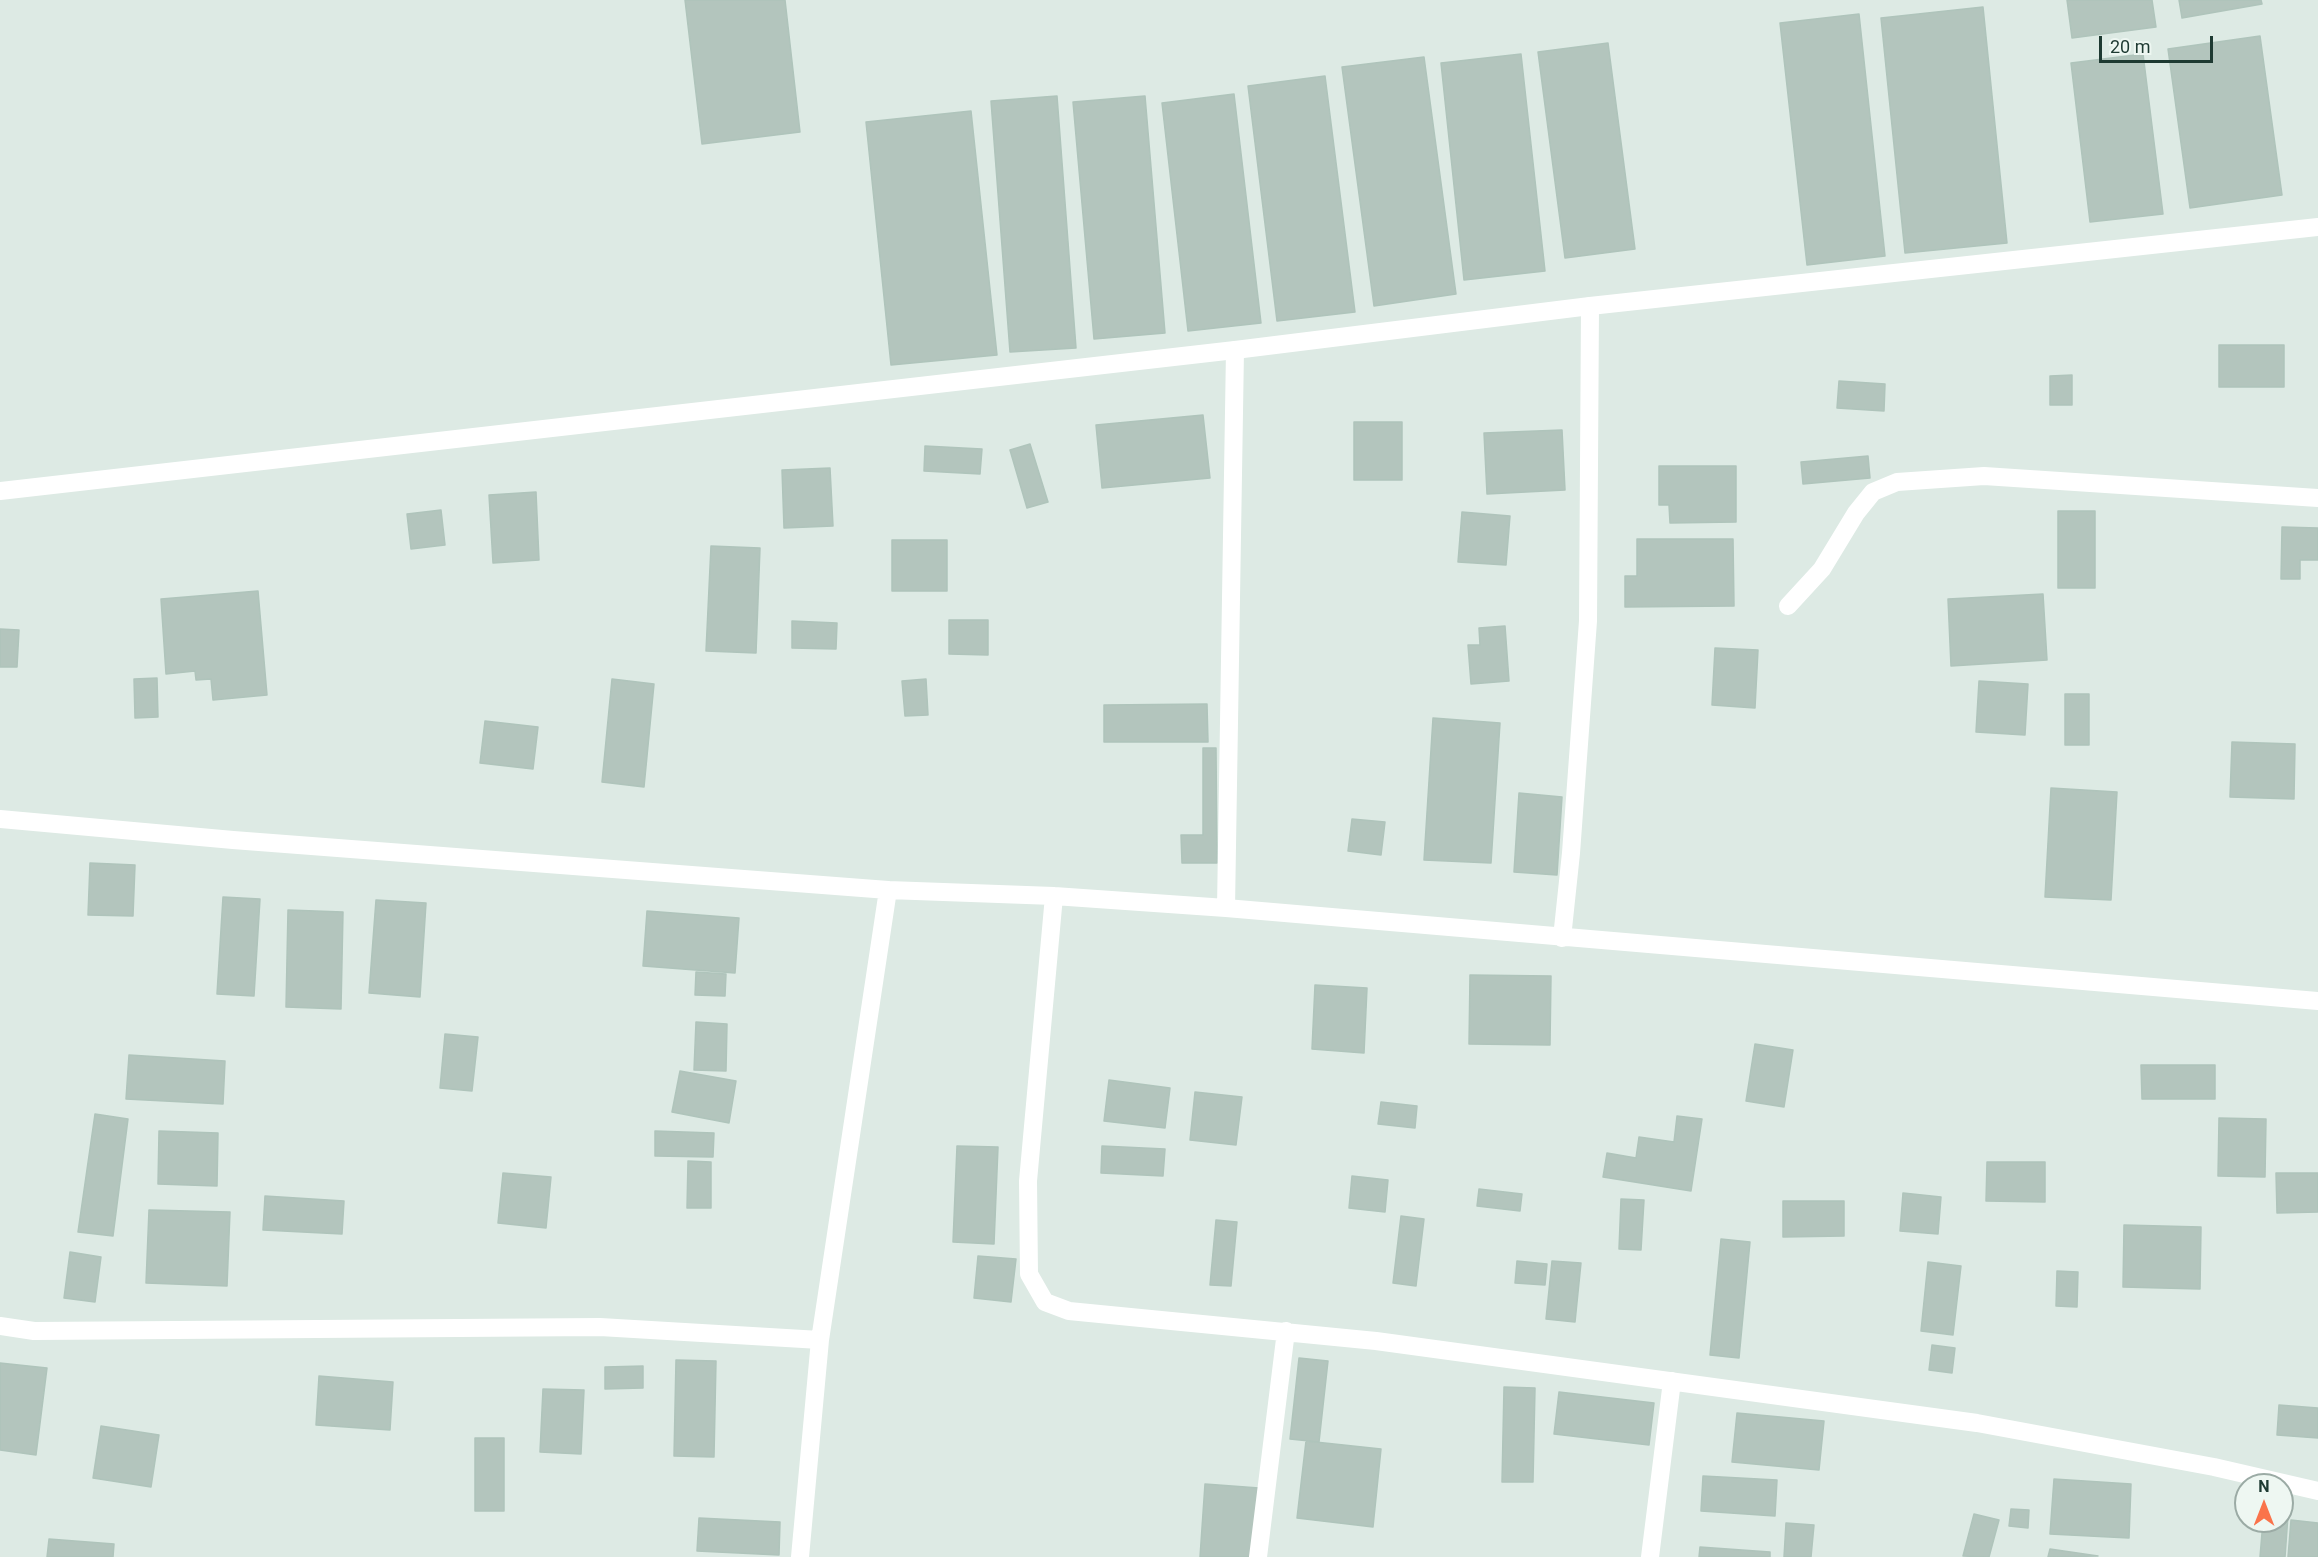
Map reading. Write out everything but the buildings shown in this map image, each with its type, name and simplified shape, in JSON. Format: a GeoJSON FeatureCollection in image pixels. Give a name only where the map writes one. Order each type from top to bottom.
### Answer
{"type":"FeatureCollection","features":[{"type":"Feature","properties":{"kind":"street"},"geometry":{"type":"LineString","coordinates":[[0,491],[1235,350],[1590,306],[2318,227]]}},
{"type":"Feature","properties":{"kind":"street"},"geometry":{"type":"LineString","coordinates":[[1562,938],[1571,853],[1588,621],[1590,306]]}},
{"type":"Feature","properties":{"kind":"street"},"geometry":{"type":"LineString","coordinates":[[1226,908],[1235,350]]}},
{"type":"Feature","properties":{"kind":"street"},"geometry":{"type":"LineString","coordinates":[[1788,606],[1822,569],[1856,513],[1873,492],[1897,482],[1984,476],[2318,498]]}},
{"type":"Feature","properties":{"kind":"street"},"geometry":{"type":"LineString","coordinates":[[0,819],[233,840],[888,890],[1054,896],[1226,908],[2318,1001]]}},
{"type":"Feature","properties":{"kind":"street"},"geometry":{"type":"LineString","coordinates":[[800,1557],[820,1340],[888,890]]}},
{"type":"Feature","properties":{"kind":"street"},"geometry":{"type":"LineString","coordinates":[[1054,896],[1028,1181],[1029,1274],[1045,1302],[1069,1311],[1388,1342],[1977,1423],[2214,1467],[2318,1491]]}},
{"type":"Feature","properties":{"kind":"street"},"geometry":{"type":"LineString","coordinates":[[0,1326],[34,1331],[600,1327],[820,1340]]}},
{"type":"Feature","properties":{"kind":"street"},"geometry":{"type":"LineString","coordinates":[[1258,1557],[1286,1331]]}},
{"type":"Feature","properties":{"kind":"street"},"geometry":{"type":"LineString","coordinates":[[1650,1557],[1672,1381]]}}]}
